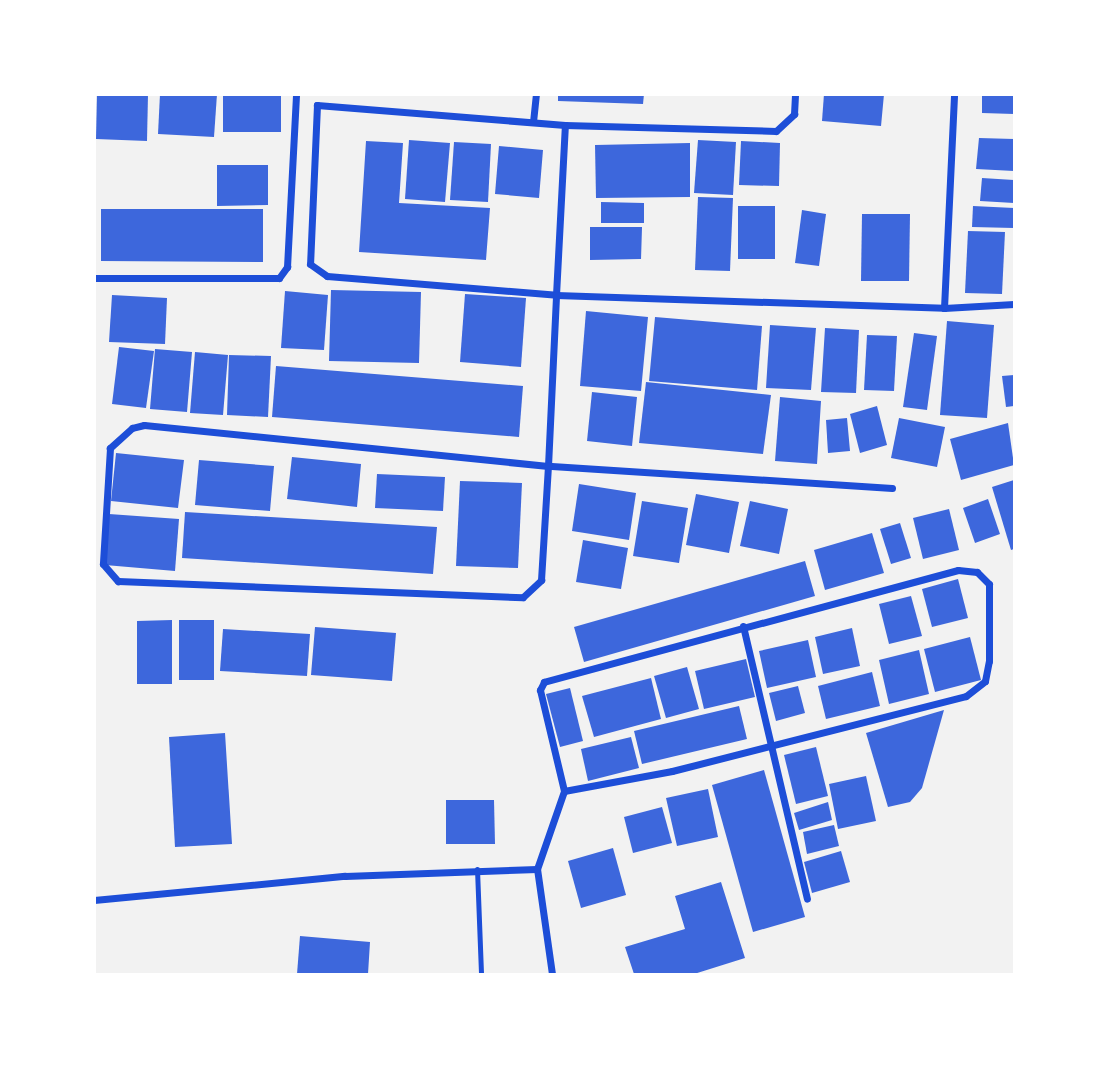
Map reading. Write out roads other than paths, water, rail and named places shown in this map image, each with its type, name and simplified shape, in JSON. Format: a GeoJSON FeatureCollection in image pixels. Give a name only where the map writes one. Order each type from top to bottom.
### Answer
{"type":"FeatureCollection","features":[{"type":"Feature","properties":{"kind":"street"},"geometry":{"type":"LineString","coordinates":[[94,278],[279,278],[287,267],[296,94]]}},
{"type":"Feature","properties":{"kind":"street"},"geometry":{"type":"LineString","coordinates":[[318,94],[307,256],[318,275],[556,295],[944,308],[1014,304]]}},
{"type":"Feature","properties":{"kind":"street"},"geometry":{"type":"LineString","coordinates":[[533,122],[536,94]]}},
{"type":"Feature","properties":{"kind":"street"},"geometry":{"type":"LineString","coordinates":[[317,105],[565,124],[776,131],[794,114],[795,94]]}},
{"type":"Feature","properties":{"kind":"street"},"geometry":{"type":"LineString","coordinates":[[944,308],[954,94]]}},
{"type":"Feature","properties":{"kind":"street"},"geometry":{"type":"LineString","coordinates":[[565,124],[548,466],[541,580],[531,595],[501,598],[118,581],[103,564],[110,449],[132,428],[159,426],[548,466],[892,488]]}},
{"type":"Feature","properties":{"kind":"street"},"geometry":{"type":"LineString","coordinates":[[552,975],[537,869],[564,791],[541,690],[544,682],[958,570],[977,572],[989,584],[989,661],[976,689],[771,746],[564,791]]}},
{"type":"Feature","properties":{"kind":"street"},"geometry":{"type":"LineString","coordinates":[[743,626],[807,899]]}},
{"type":"Feature","properties":{"kind":"street"},"geometry":{"type":"LineString","coordinates":[[94,900],[477,869],[537,869]]}},
{"type":"Feature","properties":{"kind":"lane"},"geometry":{"type":"LineString","coordinates":[[477,869],[481,975]]}}]}
